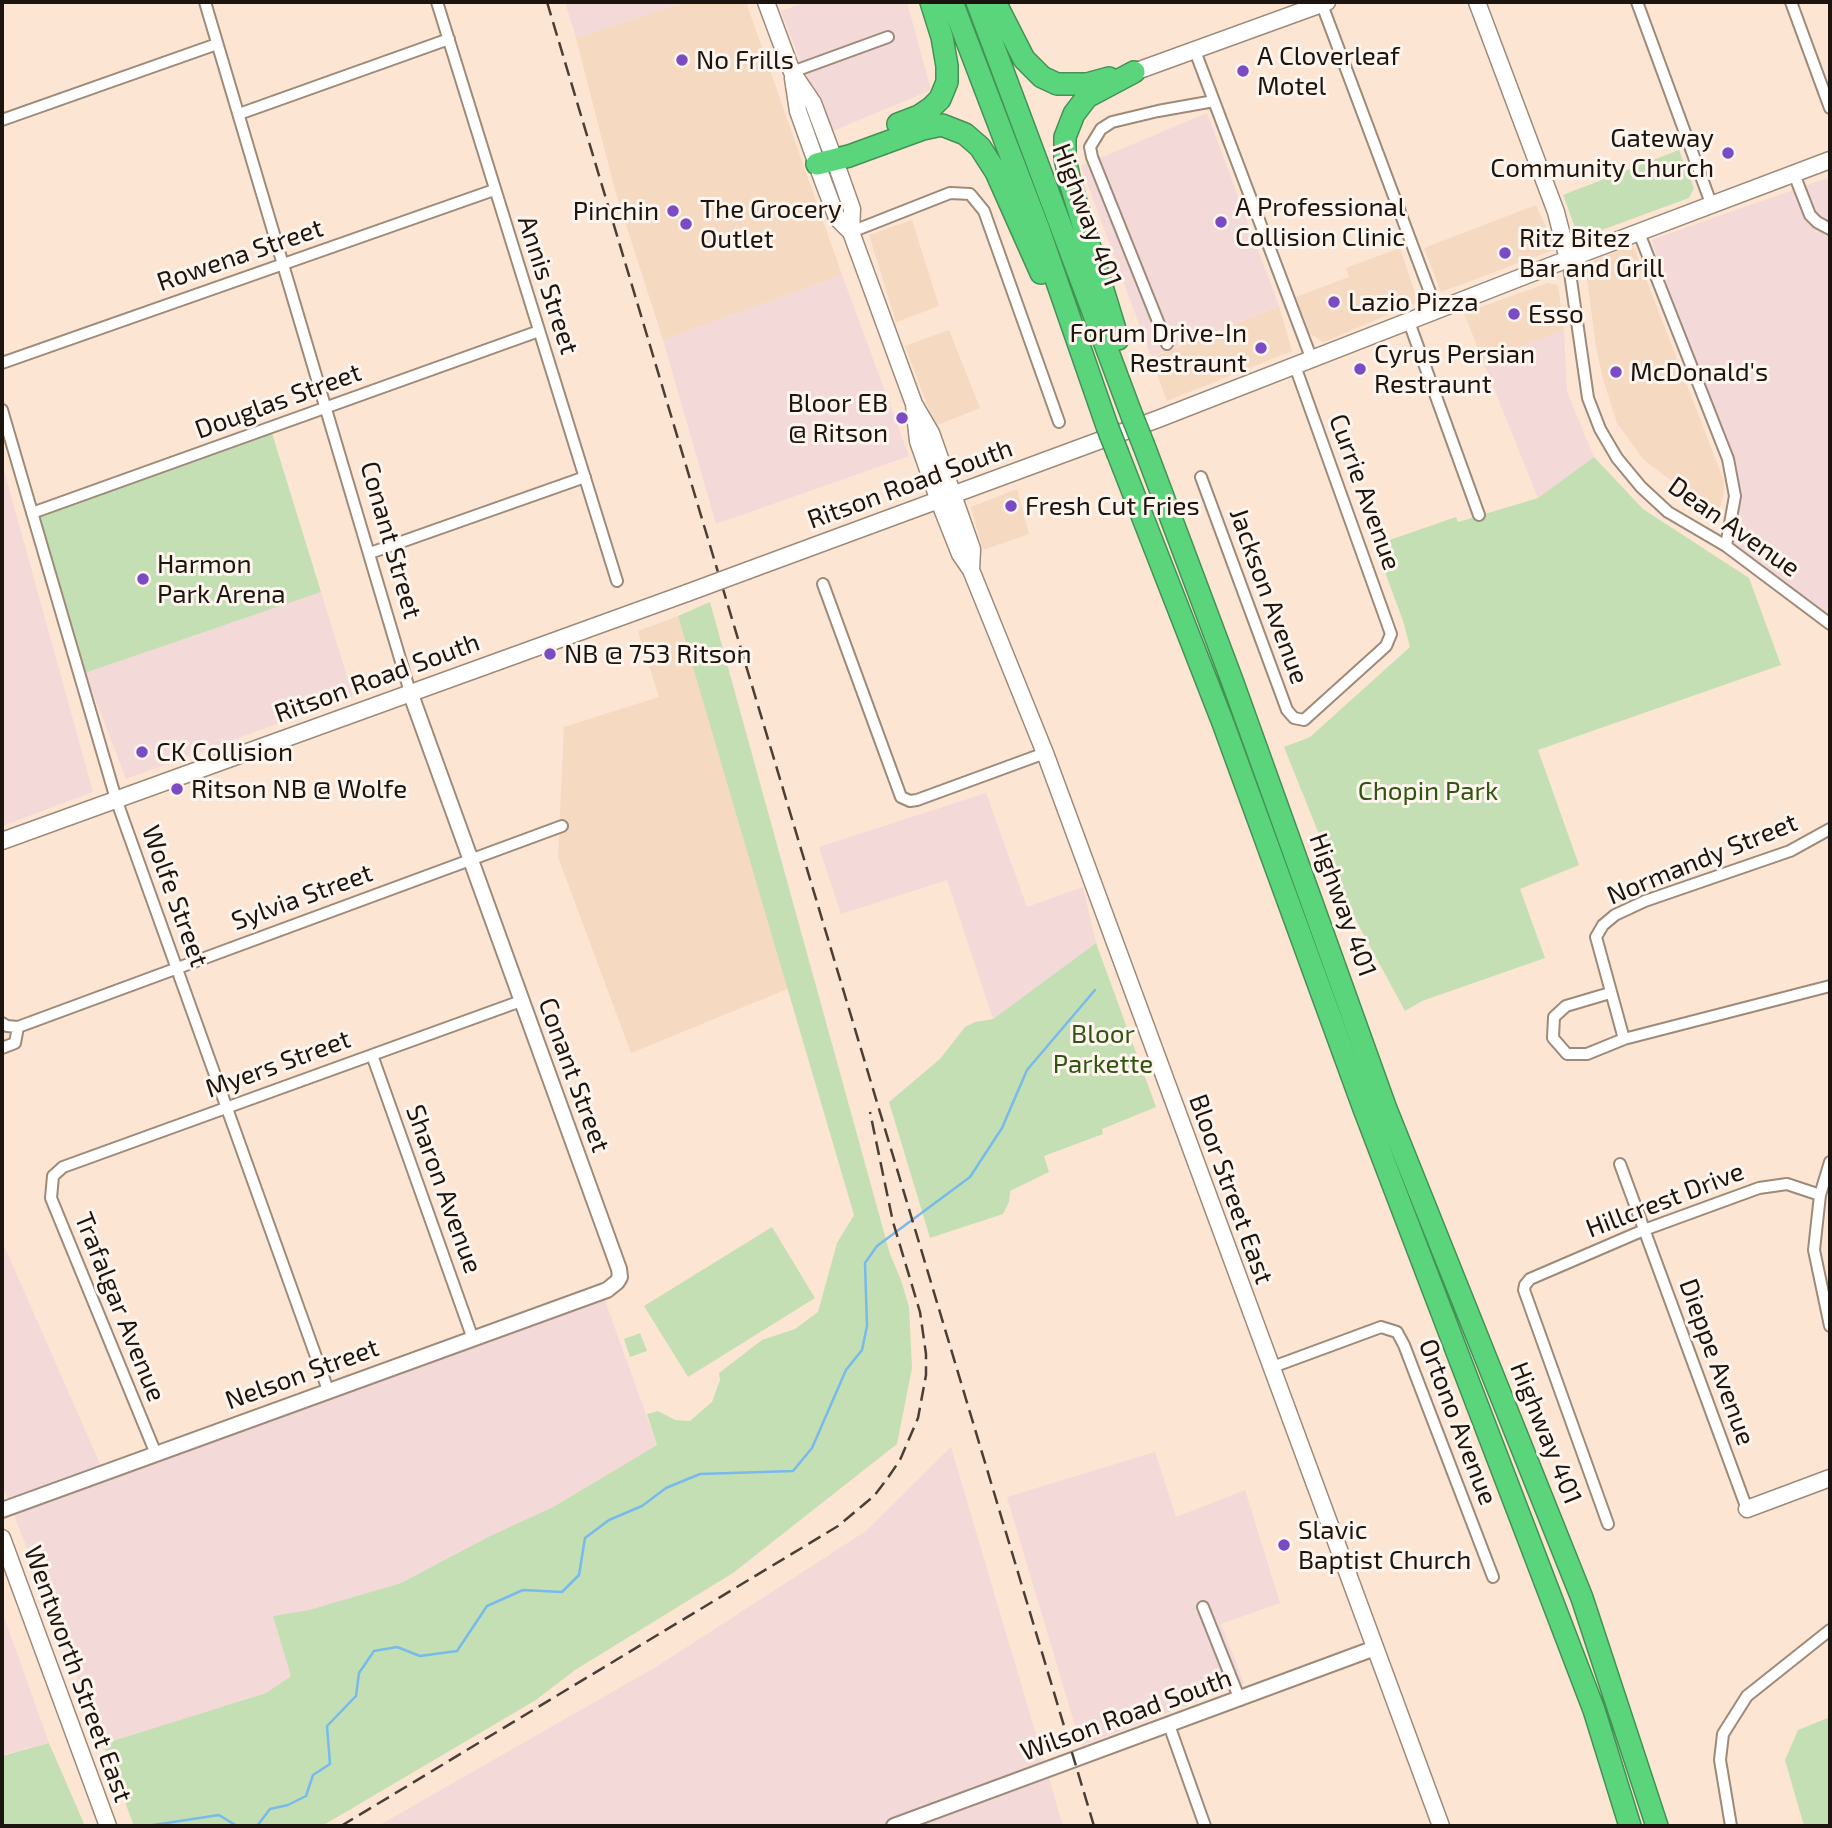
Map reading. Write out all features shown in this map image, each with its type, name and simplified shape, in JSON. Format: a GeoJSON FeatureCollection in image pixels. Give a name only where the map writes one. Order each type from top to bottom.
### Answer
{"type":"FeatureCollection","features":[{"type":"Feature","properties":{"kind":"highway"},"geometry":{"type":"LineString","coordinates":[[823,156],[919,116],[940,99],[947,82],[947,66],[942,37],[931,2]]}},
{"type":"Feature","properties":{"kind":"highway","name":"Highway 401"},"geometry":{"type":"LineString","coordinates":[[952,2],[1038,227],[1093,390],[1223,723],[1368,1121],[1594,1710],[1630,1826]]}},
{"type":"Feature","properties":{"kind":"highway","name":"Highway 401"},"geometry":{"type":"LineString","coordinates":[[977,2],[1233,683],[1386,1109],[1582,1598],[1657,1826]]}},
{"type":"Feature","properties":{"kind":"highway"},"geometry":{"type":"LineString","coordinates":[[995,2],[1024,59],[1042,77],[1057,84],[1087,84],[1134,72]]}},
{"type":"Feature","properties":{"kind":"highway"},"geometry":{"type":"LineString","coordinates":[[1129,407],[1119,344],[1070,182],[1065,158],[1065,136],[1074,114],[1087,97],[1134,72]]}},
{"type":"Feature","properties":{"kind":"highway"},"geometry":{"type":"LineString","coordinates":[[823,156],[943,125],[965,134],[980,147],[996,172],[1093,390]]}},
{"type":"Feature","properties":{"kind":"highway"},"geometry":{"type":"LineString","coordinates":[[1594,1710],[1622,1826]]}},
{"type":"Feature","properties":{"kind":"main road","name":"Bloor Street East"},"geometry":{"type":"LineString","coordinates":[[765,2],[792,72],[813,103],[823,156],[852,209],[851,232],[914,404],[931,433],[946,498],[972,550],[971,570],[1045,753],[1441,1826]]}},
{"type":"Feature","properties":{"kind":"main road"},"geometry":{"type":"LineString","coordinates":[[1134,72],[1323,2]]}},
{"type":"Feature","properties":{"kind":"main road"},"geometry":{"type":"LineString","coordinates":[[1477,2],[1556,212],[1568,259]]}},
{"type":"Feature","properties":{"kind":"main road","name":"Ritson Road South"},"geometry":{"type":"LineString","coordinates":[[2,841],[946,498],[1830,160]]}},
{"type":"Feature","properties":{"kind":"main road"},"geometry":{"type":"LineString","coordinates":[[1747,1509],[1830,1478]]}},
{"type":"Feature","properties":{"kind":"main road","name":"Wentworth Street East"},"geometry":{"type":"LineString","coordinates":[[2,1538],[108,1826]]}},
{"type":"Feature","properties":{"kind":"street","name":"Conant Street"},"geometry":{"type":"LineString","coordinates":[[205,2],[410,692],[619,1269],[620,1277],[617,1282]]}},
{"type":"Feature","properties":{"kind":"street","name":"Annis Street"},"geometry":{"type":"LineString","coordinates":[[437,2],[617,581]]}},
{"type":"Feature","properties":{"kind":"street"},"geometry":{"type":"LineString","coordinates":[[1323,2],[1437,311]]}},
{"type":"Feature","properties":{"kind":"street"},"geometry":{"type":"LineString","coordinates":[[1637,2],[1712,206]]}},
{"type":"Feature","properties":{"kind":"street"},"geometry":{"type":"LineString","coordinates":[[1791,2],[1830,108]]}},
{"type":"Feature","properties":{"kind":"street"},"geometry":{"type":"LineString","coordinates":[[792,72],[888,37]]}},
{"type":"Feature","properties":{"kind":"street"},"geometry":{"type":"LineString","coordinates":[[239,114],[449,39]]}},
{"type":"Feature","properties":{"kind":"street"},"geometry":{"type":"LineString","coordinates":[[2,120],[217,44]]}},
{"type":"Feature","properties":{"kind":"street"},"geometry":{"type":"LineString","coordinates":[[1195,51],[1312,360]]}},
{"type":"Feature","properties":{"kind":"street"},"geometry":{"type":"LineString","coordinates":[[1167,344],[1090,147],[1101,129],[1112,122],[1214,101]]}},
{"type":"Feature","properties":{"kind":"street"},"geometry":{"type":"LineString","coordinates":[[1794,174],[1810,215],[1830,229]]}},
{"type":"Feature","properties":{"kind":"street","name":"Rowena Street"},"geometry":{"type":"LineString","coordinates":[[2,363],[494,190]]}},
{"type":"Feature","properties":{"kind":"street"},"geometry":{"type":"LineString","coordinates":[[851,232],[950,193],[970,194],[984,211],[1059,422]]}},
{"type":"Feature","properties":{"kind":"street"},"geometry":{"type":"LineString","coordinates":[[1639,233],[1728,459],[1735,496],[1726,546]]}},
{"type":"Feature","properties":{"kind":"street","name":"Dean Avenue"},"geometry":{"type":"LineString","coordinates":[[1568,259],[1586,386],[1600,429],[1617,458],[1641,487],[1668,512],[1726,546],[1828,617]]}},
{"type":"Feature","properties":{"kind":"street"},"geometry":{"type":"LineString","coordinates":[[1409,322],[1479,514]]}},
{"type":"Feature","properties":{"kind":"street","name":"Douglas Street"},"geometry":{"type":"LineString","coordinates":[[32,513],[539,331]]}},
{"type":"Feature","properties":{"kind":"street","name":"Currie Avenue"},"geometry":{"type":"LineString","coordinates":[[1295,366],[1391,634],[1386,646],[1304,720]]}},
{"type":"Feature","properties":{"kind":"street","name":"Wolfe Street"},"geometry":{"type":"LineString","coordinates":[[2,410],[116,799],[328,1390]]}},
{"type":"Feature","properties":{"kind":"street"},"geometry":{"type":"LineString","coordinates":[[370,553],[585,477]]}},
{"type":"Feature","properties":{"kind":"street","name":"Jackson Avenue"},"geometry":{"type":"LineString","coordinates":[[1201,477],[1287,710],[1294,718],[1304,720]]}},
{"type":"Feature","properties":{"kind":"street"},"geometry":{"type":"LineString","coordinates":[[823,584],[897,793],[905,800],[917,800],[1045,753]]}},
{"type":"Feature","properties":{"kind":"street","name":"Sylvia Street"},"geometry":{"type":"LineString","coordinates":[[18,1027],[562,826]]}},
{"type":"Feature","properties":{"kind":"street","name":"Normandy Street"},"geometry":{"type":"LineString","coordinates":[[1610,993],[1597,937],[1603,925],[1615,915],[1645,901],[1790,852],[1830,829]]}},
{"type":"Feature","properties":{"kind":"street"},"geometry":{"type":"LineString","coordinates":[[1624,1039],[1610,993],[1566,1006],[1554,1017],[1553,1038],[1567,1054],[1587,1054],[1624,1039],[1830,986]]}},
{"type":"Feature","properties":{"kind":"street","name":"Myers Street"},"geometry":{"type":"LineString","coordinates":[[53,1176],[63,1167],[521,1001]]}},
{"type":"Feature","properties":{"kind":"street"},"geometry":{"type":"LineString","coordinates":[[2,1023],[18,1027],[15,1043],[2,1048]]}},
{"type":"Feature","properties":{"kind":"street","name":"Sharon Avenue"},"geometry":{"type":"LineString","coordinates":[[372,1055],[473,1339]]}},
{"type":"Feature","properties":{"kind":"street"},"geometry":{"type":"LineString","coordinates":[[1830,1162],[1820,1195],[1814,1250],[1830,1326]]}},
{"type":"Feature","properties":{"kind":"street","name":"Dieppe Avenue"},"geometry":{"type":"LineString","coordinates":[[1620,1164],[1747,1509]]}},
{"type":"Feature","properties":{"kind":"street","name":"Trafalgar Avenue"},"geometry":{"type":"LineString","coordinates":[[53,1176],[51,1198],[156,1454]]}},
{"type":"Feature","properties":{"kind":"street","name":"Hillcrest Drive"},"geometry":{"type":"LineString","coordinates":[[1608,1524],[1524,1290],[1525,1285],[1530,1279],[1644,1230],[1759,1188],[1787,1184],[1820,1195]]}},
{"type":"Feature","properties":{"kind":"street","name":"Nelson Street"},"geometry":{"type":"LineString","coordinates":[[2,1510],[607,1290],[617,1282]]}},
{"type":"Feature","properties":{"kind":"street","name":"Ortono Avenue"},"geometry":{"type":"LineString","coordinates":[[1270,1368],[1381,1327],[1397,1332],[1405,1345],[1493,1577]]}},
{"type":"Feature","properties":{"kind":"street"},"geometry":{"type":"LineString","coordinates":[[1203,1606],[1240,1700]]}},
{"type":"Feature","properties":{"kind":"street"},"geometry":{"type":"LineString","coordinates":[[1731,1826],[1720,1760],[1723,1734],[1747,1696],[1830,1630]]}},
{"type":"Feature","properties":{"kind":"street","name":"Wilson Road South"},"geometry":{"type":"LineString","coordinates":[[894,1826],[1375,1648]]}},
{"type":"Feature","properties":{"kind":"street"},"geometry":{"type":"LineString","coordinates":[[1169,1725],[1205,1826]]}},
{"type":"Feature","properties":{"kind":"shaded area"},"geometry":{"type":"Polygon","coordinates":[[[565,2],[686,2],[576,38],[565,2]]]}},
{"type":"Feature","properties":{"kind":"shaded area"},"geometry":{"type":"Polygon","coordinates":[[[686,2],[746,2],[842,275],[663,340],[615,190],[576,38],[686,2]]]}},
{"type":"Feature","properties":{"kind":"shaded area"},"geometry":{"type":"Polygon","coordinates":[[[806,2],[907,2],[931,90],[828,133],[781,11],[806,2]]]}},
{"type":"Feature","properties":{"kind":"shaded area"},"geometry":{"type":"Polygon","coordinates":[[[1207,113],[1279,306],[1151,357],[1081,166],[1207,113]]]}},
{"type":"Feature","properties":{"kind":"shaded area"},"geometry":{"type":"Polygon","coordinates":[[[1830,177],[1830,617],[1731,541],[1739,524],[1732,463],[1651,240],[1830,177]]]}},
{"type":"Feature","properties":{"kind":"shaded area"},"geometry":{"type":"Polygon","coordinates":[[[1536,205],[1556,249],[1441,292],[1424,248],[1536,205]]]}},
{"type":"Feature","properties":{"kind":"shaded area"},"geometry":{"type":"Polygon","coordinates":[[[912,220],[939,306],[896,322],[869,235],[912,220]]]}},
{"type":"Feature","properties":{"kind":"shaded area"},"geometry":{"type":"Polygon","coordinates":[[[1633,245],[1724,481],[1718,516],[1644,460],[1617,423],[1603,379],[1585,264],[1633,245]]]}},
{"type":"Feature","properties":{"kind":"shaded area"},"geometry":{"type":"Polygon","coordinates":[[[1400,248],[1418,302],[1324,342],[1310,334],[1296,297],[1349,277],[1346,268],[1400,248]]]}},
{"type":"Feature","properties":{"kind":"shaded area"},"geometry":{"type":"Polygon","coordinates":[[[842,275],[909,456],[716,524],[663,340],[842,275]]]}},
{"type":"Feature","properties":{"kind":"shaded area"},"geometry":{"type":"Polygon","coordinates":[[[1548,283],[1558,285],[1564,330],[1483,361],[1464,313],[1548,283]]]}},
{"type":"Feature","properties":{"kind":"shaded area"},"geometry":{"type":"Polygon","coordinates":[[[1279,306],[1292,351],[1167,401],[1151,358],[1279,306]]]}},
{"type":"Feature","properties":{"kind":"shaded area"},"geometry":{"type":"Polygon","coordinates":[[[949,330],[980,408],[935,426],[905,346],[949,330]]]}},
{"type":"Feature","properties":{"kind":"shaded area"},"geometry":{"type":"Polygon","coordinates":[[[1564,330],[1567,392],[1594,457],[1538,498],[1483,361],[1564,330]]]}},
{"type":"Feature","properties":{"kind":"shaded area"},"geometry":{"type":"Polygon","coordinates":[[[2,463],[93,792],[2,826],[2,463]]]}},
{"type":"Feature","properties":{"kind":"shaded area"},"geometry":{"type":"Polygon","coordinates":[[[1017,489],[1029,534],[983,550],[971,507],[1017,489]]]}},
{"type":"Feature","properties":{"kind":"shaded area"},"geometry":{"type":"Polygon","coordinates":[[[321,592],[353,696],[126,779],[85,673],[321,592]]]}},
{"type":"Feature","properties":{"kind":"shaded area"},"geometry":{"type":"Polygon","coordinates":[[[678,616],[792,987],[631,1053],[558,857],[564,727],[659,697],[638,631],[678,616]]]}},
{"type":"Feature","properties":{"kind":"shaded area"},"geometry":{"type":"Polygon","coordinates":[[[986,793],[1027,907],[1083,887],[1096,943],[993,1019],[947,880],[841,914],[819,847],[986,793]]]}},
{"type":"Feature","properties":{"kind":"shaded area"},"geometry":{"type":"Polygon","coordinates":[[[2,1241],[104,1473],[604,1298],[657,1445],[553,1507],[488,1537],[401,1583],[309,1610],[273,1616],[292,1675],[266,1693],[103,1744],[2,1484],[2,1241]]]}},
{"type":"Feature","properties":{"kind":"shaded area"},"geometry":{"type":"Polygon","coordinates":[[[951,1447],[1063,1826],[378,1826],[656,1667],[866,1531],[951,1447]]]}},
{"type":"Feature","properties":{"kind":"shaded area"},"geometry":{"type":"Polygon","coordinates":[[[1155,1452],[1176,1517],[1245,1490],[1280,1603],[1221,1624],[1244,1683],[1081,1746],[1007,1497],[1155,1452]]]}},
{"type":"Feature","properties":{"kind":"shaded area"},"geometry":{"type":"Polygon","coordinates":[[[2,1611],[49,1743],[2,1755],[2,1611]]]}},
{"type":"Feature","properties":{"kind":"green space"},"geometry":{"type":"Polygon","coordinates":[[[1679,150],[1694,188],[1689,198],[1588,235],[1577,233],[1563,195],[1679,150]]]}},
{"type":"Feature","properties":{"kind":"green space"},"geometry":{"type":"Polygon","coordinates":[[[271,430],[321,592],[85,673],[38,515],[271,430]]]}},
{"type":"Feature","properties":{"kind":"green space","name":"Chopin Park"},"geometry":{"type":"Polygon","coordinates":[[[1594,457],[1643,509],[1749,578],[1781,665],[1538,750],[1579,865],[1520,889],[1545,958],[1422,1001],[1405,1011],[1347,904],[1284,747],[1310,737],[1410,647],[1375,545],[1456,517],[1458,522],[1538,498],[1594,457]]]}},
{"type":"Feature","properties":{"kind":"green space"},"geometry":{"type":"Polygon","coordinates":[[[710,602],[890,1254],[909,1307],[912,1368],[897,1444],[733,1573],[575,1670],[536,1700],[322,1826],[134,1826],[103,1744],[266,1693],[291,1676],[273,1616],[309,1610],[401,1583],[488,1537],[553,1507],[657,1445],[647,1414],[658,1411],[675,1420],[690,1421],[712,1402],[720,1380],[719,1373],[762,1340],[795,1329],[818,1312],[837,1243],[854,1215],[678,616],[710,602]]]}},
{"type":"Feature","properties":{"kind":"green space","name":"Bloor Parkette"},"geometry":{"type":"Polygon","coordinates":[[[1096,943],[1156,1107],[1102,1129],[1103,1134],[1044,1156],[1049,1172],[1010,1191],[1009,1202],[1003,1214],[930,1238],[889,1102],[940,1059],[965,1027],[993,1019],[1096,943]]]}},
{"type":"Feature","properties":{"kind":"green space"},"geometry":{"type":"Polygon","coordinates":[[[772,1227],[815,1298],[688,1377],[644,1306],[772,1227]]]}},
{"type":"Feature","properties":{"kind":"green space"},"geometry":{"type":"Polygon","coordinates":[[[640,1333],[647,1351],[630,1357],[624,1339],[640,1333]]]}},
{"type":"Feature","properties":{"kind":"green space"},"geometry":{"type":"Polygon","coordinates":[[[1830,1717],[1830,1826],[1804,1826],[1785,1760],[1798,1730],[1830,1717]]]}},
{"type":"Feature","properties":{"kind":"green space"},"geometry":{"type":"Polygon","coordinates":[[[49,1743],[85,1826],[2,1826],[2,1756],[49,1743]]]}},
{"type":"Feature","properties":{"kind":"waterway"},"geometry":{"type":"LineString","coordinates":[[257,1826],[270,1809],[288,1805],[306,1796],[313,1775],[330,1764],[327,1726],[356,1696],[359,1673],[374,1651],[397,1647],[420,1656],[457,1651],[487,1606],[523,1590],[562,1592],[579,1575],[585,1538],[609,1520],[642,1506],[666,1488],[700,1474],[793,1471],[812,1448],[846,1370],[862,1350],[867,1326],[865,1263],[877,1246],[970,1177],[1002,1128],[1027,1070],[1095,990]]}},
{"type":"Feature","properties":{"kind":"waterway"},"geometry":{"type":"LineString","coordinates":[[147,1826],[219,1815],[237,1826]]}},
{"type":"Feature","properties":{"kind":"railway"},"geometry":{"type":"LineString","coordinates":[[547,2],[1094,1826]]}},
{"type":"Feature","properties":{"kind":"railway"},"geometry":{"type":"LineString","coordinates":[[341,1826],[838,1526],[874,1496],[887,1479],[900,1460],[918,1418],[926,1375],[926,1354],[920,1312],[893,1222],[870,1112]]}},
{"type":"Feature","properties":{"kind":"place","name":"No Frills"},"geometry":{"type":"Point","coordinates":[682,60]}},
{"type":"Feature","properties":{"kind":"place","name":"A Cloverleaf Motel"},"geometry":{"type":"Point","coordinates":[1243,71]}},
{"type":"Feature","properties":{"kind":"place","name":"Gateway Community Church"},"geometry":{"type":"Point","coordinates":[1728,153]}},
{"type":"Feature","properties":{"kind":"place","name":"Pinchin"},"geometry":{"type":"Point","coordinates":[673,211]}},
{"type":"Feature","properties":{"kind":"place","name":"A Professional Collision Clinic"},"geometry":{"type":"Point","coordinates":[1221,222]}},
{"type":"Feature","properties":{"kind":"place","name":"The Grocery Outlet"},"geometry":{"type":"Point","coordinates":[686,224]}},
{"type":"Feature","properties":{"kind":"place","name":"Ritz Bitez Bar and Grill"},"geometry":{"type":"Point","coordinates":[1505,253]}},
{"type":"Feature","properties":{"kind":"place","name":"Lazio Pizza"},"geometry":{"type":"Point","coordinates":[1334,302]}},
{"type":"Feature","properties":{"kind":"place","name":"Esso"},"geometry":{"type":"Point","coordinates":[1514,314]}},
{"type":"Feature","properties":{"kind":"place","name":"Forum Drive-In Restraunt"},"geometry":{"type":"Point","coordinates":[1261,348]}},
{"type":"Feature","properties":{"kind":"place","name":"Cyrus Persian Restraunt"},"geometry":{"type":"Point","coordinates":[1360,369]}},
{"type":"Feature","properties":{"kind":"place","name":"McDonald's"},"geometry":{"type":"Point","coordinates":[1616,372]}},
{"type":"Feature","properties":{"kind":"place","name":"Bloor EB @ Ritson"},"geometry":{"type":"Point","coordinates":[902,418]}},
{"type":"Feature","properties":{"kind":"place","name":"Fresh Cut Fries"},"geometry":{"type":"Point","coordinates":[1011,506]}},
{"type":"Feature","properties":{"kind":"place","name":"Harmon Park Arena"},"geometry":{"type":"Point","coordinates":[143,579]}},
{"type":"Feature","properties":{"kind":"place","name":"NB @ 753 Ritson"},"geometry":{"type":"Point","coordinates":[550,654]}},
{"type":"Feature","properties":{"kind":"place","name":"CK Collision"},"geometry":{"type":"Point","coordinates":[142,752]}},
{"type":"Feature","properties":{"kind":"place","name":"Ritson NB @ Wolfe"},"geometry":{"type":"Point","coordinates":[177,789]}},
{"type":"Feature","properties":{"kind":"place","name":"Slavic Baptist Church"},"geometry":{"type":"Point","coordinates":[1284,1545]}}]}
